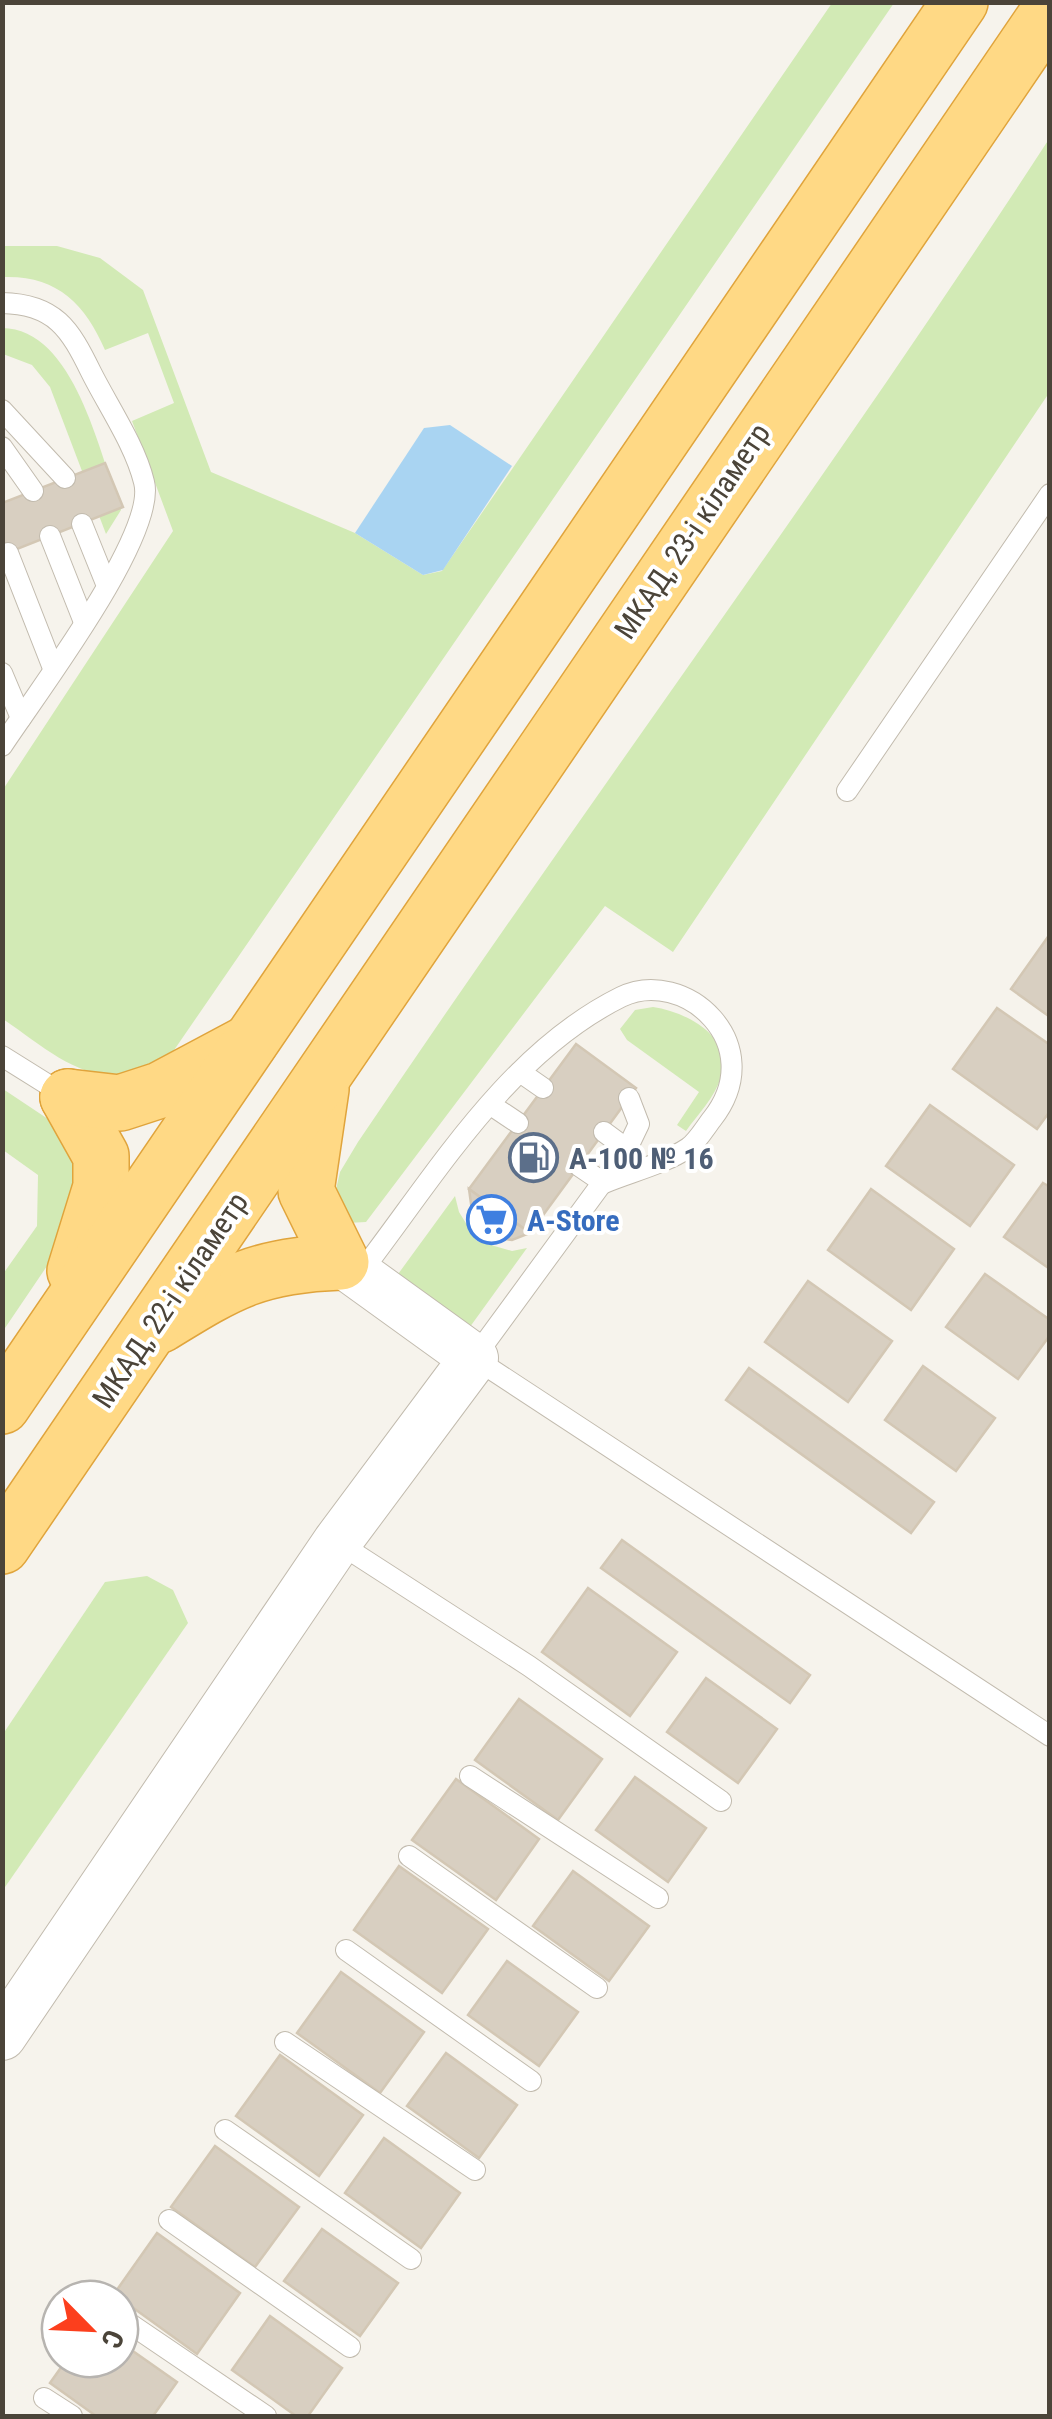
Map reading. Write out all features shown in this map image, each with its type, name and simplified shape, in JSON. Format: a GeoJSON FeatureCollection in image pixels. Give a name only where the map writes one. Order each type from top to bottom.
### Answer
{"type":"FeatureCollection","features":[{"type":"Feature","properties":{"kind":"highway"},"geometry":{"type":"LineString","coordinates":[[2,1406],[266,1025],[960,2]]}},
{"type":"Feature","properties":{"kind":"highway","name":"МКАД, 23-і кіламетр"},"geometry":{"type":"LineString","coordinates":[[331,1061],[1050,10]]}},
{"type":"Feature","properties":{"kind":"highway"},"geometry":{"type":"LineString","coordinates":[[68,1097],[120,1103],[160,1090],[266,1025]]}},
{"type":"Feature","properties":{"kind":"highway"},"geometry":{"type":"LineString","coordinates":[[331,1061],[306,1192],[350,1269]]}},
{"type":"Feature","properties":{"kind":"highway","name":"МКАД, 22-і кіламетр"},"geometry":{"type":"LineString","coordinates":[[2,1546],[331,1061]]}},
{"type":"Feature","properties":{"kind":"highway"},"geometry":{"type":"LineString","coordinates":[[56,1326],[101,1188],[101,1156],[68,1097]]}},
{"type":"Feature","properties":{"kind":"highway"},"geometry":{"type":"LineString","coordinates":[[148,1332],[251,1274],[283,1264],[350,1269]]}},
{"type":"Feature","properties":{"kind":"street"},"geometry":{"type":"LineString","coordinates":[[2,2036],[337,1542],[474,1358],[350,1269]]}},
{"type":"Feature","properties":{"kind":"lane"},"geometry":{"type":"LineString","coordinates":[[2,303],[40,310],[60,320],[78,344],[146,484],[139,530],[108,586],[2,746]]}},
{"type":"Feature","properties":{"kind":"lane"},"geometry":{"type":"LineString","coordinates":[[2,410],[65,478]]}},
{"type":"Feature","properties":{"kind":"lane"},"geometry":{"type":"LineString","coordinates":[[2,447],[32,492]]}},
{"type":"Feature","properties":{"kind":"lane"},"geometry":{"type":"LineString","coordinates":[[848,791],[1050,494]]}},
{"type":"Feature","properties":{"kind":"lane"},"geometry":{"type":"LineString","coordinates":[[82,524],[108,586]]}},
{"type":"Feature","properties":{"kind":"lane"},"geometry":{"type":"LineString","coordinates":[[50,536],[84,622]]}},
{"type":"Feature","properties":{"kind":"lane"},"geometry":{"type":"LineString","coordinates":[[8,552],[53,668]]}},
{"type":"Feature","properties":{"kind":"lane"},"geometry":{"type":"LineString","coordinates":[[2,673],[21,718]]}},
{"type":"Feature","properties":{"kind":"lane"},"geometry":{"type":"LineString","coordinates":[[350,1269],[520,1072],[559,1048],[624,995],[654,992],[679,998],[722,1027],[734,1052],[734,1077],[723,1105],[690,1147],[604,1182]]}},
{"type":"Feature","properties":{"kind":"lane"},"geometry":{"type":"LineString","coordinates":[[2,1056],[68,1097]]}},
{"type":"Feature","properties":{"kind":"lane"},"geometry":{"type":"LineString","coordinates":[[520,1072],[543,1088]]}},
{"type":"Feature","properties":{"kind":"lane"},"geometry":{"type":"LineString","coordinates":[[628,1098],[639,1124],[628,1149],[474,1358],[1050,1736]]}},
{"type":"Feature","properties":{"kind":"lane"},"geometry":{"type":"LineString","coordinates":[[490,1105],[518,1123]]}},
{"type":"Feature","properties":{"kind":"lane"},"geometry":{"type":"LineString","coordinates":[[604,1132],[628,1149]]}},
{"type":"Feature","properties":{"kind":"lane"},"geometry":{"type":"LineString","coordinates":[[579,1166],[604,1182]]}},
{"type":"Feature","properties":{"kind":"lane"},"geometry":{"type":"LineString","coordinates":[[337,1542],[529,1666],[721,1800]]}},
{"type":"Feature","properties":{"kind":"lane"},"geometry":{"type":"LineString","coordinates":[[470,1776],[658,1898]]}},
{"type":"Feature","properties":{"kind":"lane"},"geometry":{"type":"LineString","coordinates":[[409,1856],[597,1988]]}},
{"type":"Feature","properties":{"kind":"lane"},"geometry":{"type":"LineString","coordinates":[[346,1950],[531,2082]]}},
{"type":"Feature","properties":{"kind":"lane"},"geometry":{"type":"LineString","coordinates":[[285,2042],[475,2170]]}},
{"type":"Feature","properties":{"kind":"lane"},"geometry":{"type":"LineString","coordinates":[[225,2130],[411,2260]]}},
{"type":"Feature","properties":{"kind":"lane"},"geometry":{"type":"LineString","coordinates":[[169,2220],[350,2347]]}},
{"type":"Feature","properties":{"kind":"lane"},"geometry":{"type":"LineString","coordinates":[[140,2331],[266,2416]]}},
{"type":"Feature","properties":{"kind":"lane"},"geometry":{"type":"LineString","coordinates":[[44,2398],[72,2416]]}},
{"type":"Feature","properties":{"kind":"green space"},"geometry":{"type":"Polygon","coordinates":[[[832,3],[894,3],[170,1056],[145,1069],[102,1074],[63,1060],[3,1019],[2,791],[173,531],[132,421],[174,403],[148,333],[105,350],[88,318],[66,295],[38,281],[3,277],[3,246],[57,246],[100,258],[143,290],[211,472],[355,533],[423,575],[442,571],[832,3]]]}},
{"type":"Feature","properties":{"kind":"green space"},"geometry":{"type":"Polygon","coordinates":[[[1049,139],[1049,393],[673,952],[605,906],[366,1222],[347,1223],[334,1198],[340,1172],[358,1142],[880,392],[1049,139]]]}},
{"type":"Feature","properties":{"kind":"green space"},"geometry":{"type":"Polygon","coordinates":[[[2,328],[27,334],[48,349],[81,398],[121,510],[106,534],[50,387],[32,365],[3,354],[2,328]]]}},
{"type":"Feature","properties":{"kind":"green space"},"geometry":{"type":"Polygon","coordinates":[[[653,1007],[679,1014],[704,1028],[720,1049],[721,1077],[686,1131],[677,1125],[699,1092],[627,1040],[620,1029],[635,1010],[653,1007]]]}},
{"type":"Feature","properties":{"kind":"green space"},"geometry":{"type":"Polygon","coordinates":[[[3,1089],[63,1129],[82,1183],[68,1235],[3,1331],[3,1274],[37,1226],[38,1175],[3,1150],[3,1089]]]}},
{"type":"Feature","properties":{"kind":"green space"},"geometry":{"type":"Polygon","coordinates":[[[455,1196],[459,1212],[477,1241],[512,1251],[527,1248],[467,1331],[393,1281],[455,1196]]]}},
{"type":"Feature","properties":{"kind":"green space"},"geometry":{"type":"Polygon","coordinates":[[[147,1576],[173,1590],[188,1623],[3,1890],[3,1734],[105,1582],[147,1576]]]}},
{"type":"Feature","properties":{"kind":"water"},"geometry":{"type":"Polygon","coordinates":[[[450,425],[512,466],[443,570],[423,575],[355,533],[424,428],[450,425]]]}},
{"type":"Feature","properties":{"kind":"building"},"geometry":{"type":"Polygon","coordinates":[[[105,463],[123,507],[2,555],[2,503],[105,463]]]}},
{"type":"Feature","properties":{"kind":"building"},"geometry":{"type":"Polygon","coordinates":[[[1050,934],[1050,1017],[1011,989],[1050,934]]]}},
{"type":"Feature","properties":{"kind":"building"},"geometry":{"type":"Polygon","coordinates":[[[997,1008],[1050,1045],[1050,1111],[1037,1129],[953,1069],[997,1008]]]}},
{"type":"Feature","properties":{"kind":"building"},"geometry":{"type":"Polygon","coordinates":[[[576,1044],[636,1088],[530,1233],[469,1189],[576,1044]]]}},
{"type":"Feature","properties":{"kind":"building"},"geometry":{"type":"Polygon","coordinates":[[[930,1105],[1014,1165],[970,1226],[886,1166],[930,1105]]]}},
{"type":"Feature","properties":{"kind":"building"},"geometry":{"type":"Polygon","coordinates":[[[1043,1183],[1050,1187],[1050,1269],[1004,1237],[1043,1183]]]}},
{"type":"Feature","properties":{"kind":"building"},"geometry":{"type":"Polygon","coordinates":[[[469,1189],[530,1233],[512,1240],[493,1237],[473,1218],[469,1189]]]}},
{"type":"Feature","properties":{"kind":"building"},"geometry":{"type":"Polygon","coordinates":[[[871,1189],[954,1249],[911,1310],[828,1250],[871,1189]]]}},
{"type":"Feature","properties":{"kind":"building"},"geometry":{"type":"Polygon","coordinates":[[[985,1274],[1050,1320],[1050,1335],[1018,1379],[946,1327],[985,1274]]]}},
{"type":"Feature","properties":{"kind":"building"},"geometry":{"type":"Polygon","coordinates":[[[808,1281],[892,1341],[848,1402],[765,1342],[808,1281]]]}},
{"type":"Feature","properties":{"kind":"building"},"geometry":{"type":"Polygon","coordinates":[[[923,1366],[995,1418],[956,1471],[885,1420],[923,1366]]]}},
{"type":"Feature","properties":{"kind":"building"},"geometry":{"type":"Polygon","coordinates":[[[749,1368],[934,1502],[911,1533],[726,1400],[749,1368]]]}},
{"type":"Feature","properties":{"kind":"building"},"geometry":{"type":"Polygon","coordinates":[[[622,1540],[810,1675],[790,1703],[601,1568],[622,1540]]]}},
{"type":"Feature","properties":{"kind":"building"},"geometry":{"type":"Polygon","coordinates":[[[588,1588],[677,1652],[630,1716],[542,1652],[588,1588]]]}},
{"type":"Feature","properties":{"kind":"building"},"geometry":{"type":"Polygon","coordinates":[[[706,1678],[777,1729],[738,1783],[667,1732],[706,1678]]]}},
{"type":"Feature","properties":{"kind":"building"},"geometry":{"type":"Polygon","coordinates":[[[519,1699],[602,1759],[558,1820],[475,1760],[519,1699]]]}},
{"type":"Feature","properties":{"kind":"building"},"geometry":{"type":"Polygon","coordinates":[[[635,1777],[706,1828],[668,1882],[596,1830],[635,1777]]]}},
{"type":"Feature","properties":{"kind":"building"},"geometry":{"type":"Polygon","coordinates":[[[456,1779],[539,1839],[496,1900],[412,1840],[456,1779]]]}},
{"type":"Feature","properties":{"kind":"building"},"geometry":{"type":"Polygon","coordinates":[[[399,1866],[488,1929],[442,1993],[354,1930],[399,1866]]]}},
{"type":"Feature","properties":{"kind":"building"},"geometry":{"type":"Polygon","coordinates":[[[573,1871],[649,1926],[609,1981],[533,1926],[573,1871]]]}},
{"type":"Feature","properties":{"kind":"building"},"geometry":{"type":"Polygon","coordinates":[[[507,1961],[578,2012],[539,2066],[468,2015],[507,1961]]]}},
{"type":"Feature","properties":{"kind":"building"},"geometry":{"type":"Polygon","coordinates":[[[341,1972],[424,2032],[380,2093],[297,2033],[341,1972]]]}},
{"type":"Feature","properties":{"kind":"building"},"geometry":{"type":"Polygon","coordinates":[[[446,2053],[517,2105],[479,2158],[407,2106],[446,2053]]]}},
{"type":"Feature","properties":{"kind":"building"},"geometry":{"type":"Polygon","coordinates":[[[280,2055],[363,2115],[319,2176],[236,2116],[280,2055]]]}},
{"type":"Feature","properties":{"kind":"building"},"geometry":{"type":"Polygon","coordinates":[[[384,2138],[460,2193],[421,2248],[345,2193],[384,2138]]]}},
{"type":"Feature","properties":{"kind":"building"},"geometry":{"type":"Polygon","coordinates":[[[215,2146],[299,2207],[255,2267],[171,2207],[215,2146]]]}},
{"type":"Feature","properties":{"kind":"building"},"geometry":{"type":"Polygon","coordinates":[[[322,2229],[398,2283],[360,2336],[284,2281],[322,2229]]]}},
{"type":"Feature","properties":{"kind":"building"},"geometry":{"type":"Polygon","coordinates":[[[157,2233],[240,2293],[197,2354],[140,2313],[140,2279],[125,2279],[157,2233]]]}},
{"type":"Feature","properties":{"kind":"building"},"geometry":{"type":"Polygon","coordinates":[[[270,2316],[342,2368],[308,2416],[296,2416],[232,2370],[270,2316]]]}},
{"type":"Feature","properties":{"kind":"building"},"geometry":{"type":"Polygon","coordinates":[[[140,2356],[177,2382],[153,2416],[96,2416],[50,2383],[53,2379],[140,2379],[140,2356]]]}},
{"type":"Feature","properties":{"kind":"place","name":"А-100 № 16"},"geometry":{"type":"Point","coordinates":[534,1158]}},
{"type":"Feature","properties":{"kind":"place","name":"A-Store"},"geometry":{"type":"Point","coordinates":[492,1220]}}]}
